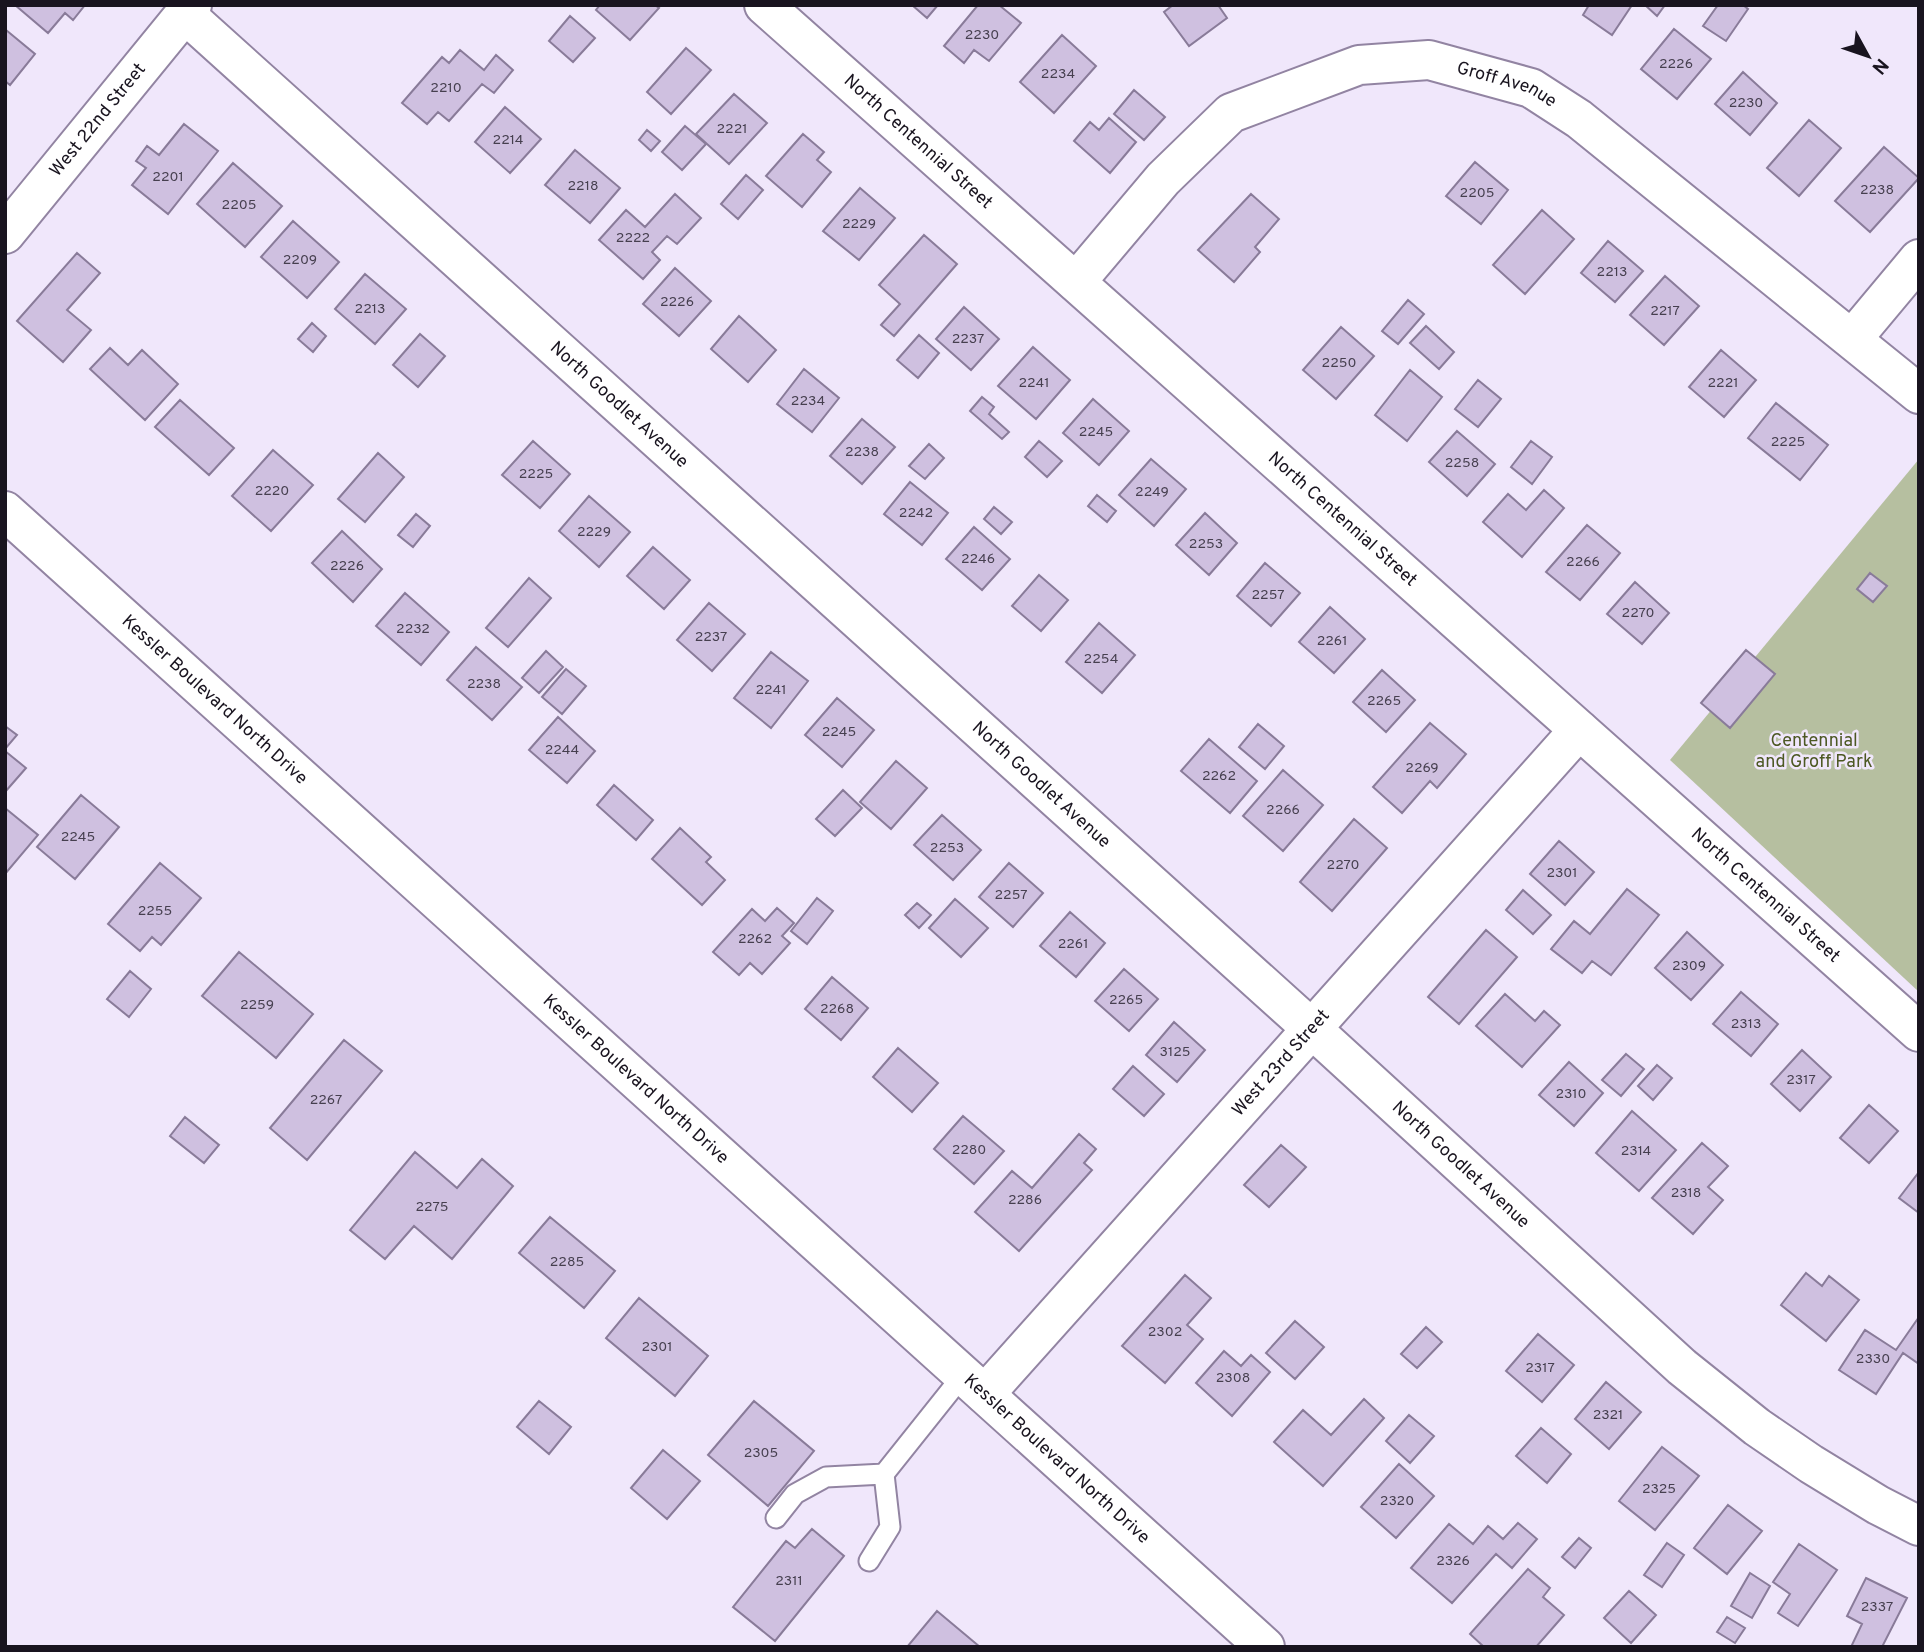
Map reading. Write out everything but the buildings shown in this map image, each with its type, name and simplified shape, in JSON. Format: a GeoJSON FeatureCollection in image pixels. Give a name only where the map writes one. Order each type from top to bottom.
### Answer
{"type":"FeatureCollection","features":[{"type":"Feature","properties":{"kind":"street","name":"North Centennial Street"},"geometry":{"type":"LineString","coordinates":[[764,5],[1919,1032]]}},
{"type":"Feature","properties":{"kind":"street","name":"West 22nd Street"},"geometry":{"type":"LineString","coordinates":[[5,234],[189,10]]}},
{"type":"Feature","properties":{"kind":"street","name":"North Goodlet Avenue"},"geometry":{"type":"LineString","coordinates":[[189,10],[1706,1388],[1811,1464],[1919,1527]]}},
{"type":"Feature","properties":{"kind":"street","name":"Groff Avenue"},"geometry":{"type":"LineString","coordinates":[[1076,282],[1163,179],[1231,113],[1359,65],[1429,60],[1531,88],[1579,119],[1919,394]]}},
{"type":"Feature","properties":{"kind":"street"},"geometry":{"type":"LineString","coordinates":[[1853,338],[1919,259]]}},
{"type":"Feature","properties":{"kind":"street","name":"Kessler Boulevard North Drive"},"geometry":{"type":"LineString","coordinates":[[5,511],[1265,1647]]}},
{"type":"Feature","properties":{"kind":"street","name":"West 23rd Street"},"geometry":{"type":"LineString","coordinates":[[974,1384],[1312,1029],[1579,730]]}},
{"type":"Feature","properties":{"kind":"lane"},"geometry":{"type":"LineString","coordinates":[[776,1518],[795,1494],[827,1477],[884,1474],[974,1384]]}},
{"type":"Feature","properties":{"kind":"lane"},"geometry":{"type":"LineString","coordinates":[[869,1561],[890,1527],[884,1474]]}},
{"type":"Feature","properties":{"kind":"green space","name":"Centennial and Groff Park"},"geometry":{"type":"Polygon","coordinates":[[[1919,459],[1919,992],[1670,760],[1919,459]]]}}]}
